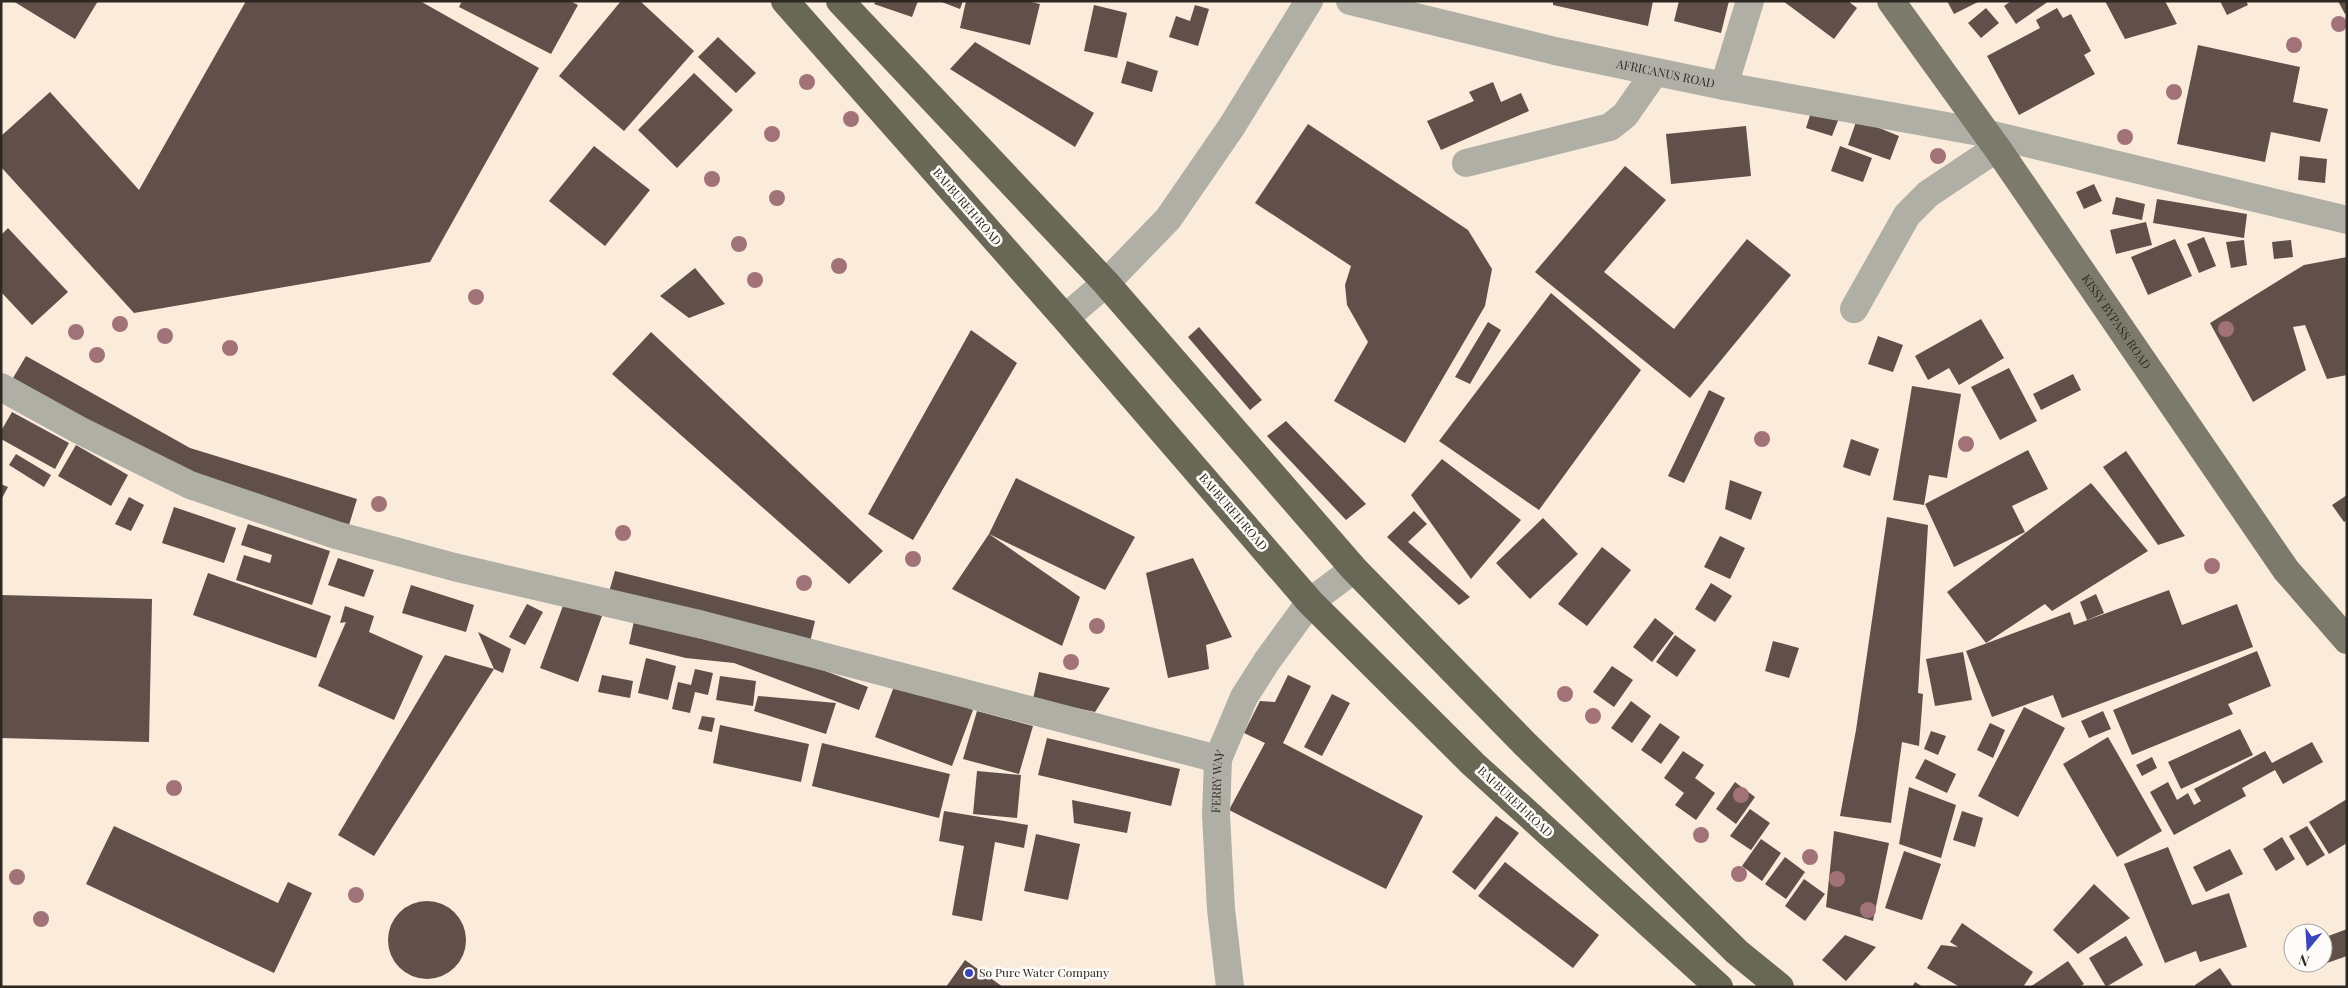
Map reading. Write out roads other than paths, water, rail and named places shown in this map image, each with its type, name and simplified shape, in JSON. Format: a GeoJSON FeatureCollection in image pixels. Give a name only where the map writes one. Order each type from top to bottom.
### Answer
{"type":"FeatureCollection","features":[{"type":"Feature","properties":{"kind":"highway","name":"BAI BUREH ROAD"},"geometry":{"type":"LineString","coordinates":[[784,1],[1065,318],[1310,602],[1473,764],[1719,987]]}},
{"type":"Feature","properties":{"kind":"highway"},"geometry":{"type":"LineString","coordinates":[[840,1],[1106,283],[1354,569],[1531,750],[1737,952],[1780,987]]}},
{"type":"Feature","properties":{"kind":"main road","name":"KISSY BYPASS ROAD"},"geometry":{"type":"LineString","coordinates":[[1892,1],[1991,140],[2286,570],[2347,640]]}},
{"type":"Feature","properties":{"kind":"street"},"geometry":{"type":"LineString","coordinates":[[1065,318],[1106,283],[1168,219],[1232,126],[1309,1]]}},
{"type":"Feature","properties":{"kind":"street","name":"AFRICANUS ROAD"},"geometry":{"type":"LineString","coordinates":[[1350,1],[1555,52],[1991,140],[2347,220]]}},
{"type":"Feature","properties":{"kind":"street"},"geometry":{"type":"LineString","coordinates":[[1724,86],[1750,1]]}},
{"type":"Feature","properties":{"kind":"street"},"geometry":{"type":"LineString","coordinates":[[1466,163],[1610,127],[1625,115],[1655,72]]}},
{"type":"Feature","properties":{"kind":"street"},"geometry":{"type":"LineString","coordinates":[[1854,309],[1907,215],[1928,194],[1991,140]]}},
{"type":"Feature","properties":{"kind":"street"},"geometry":{"type":"LineString","coordinates":[[1,387],[79,430],[190,484],[336,535],[454,567],[703,625],[1218,760]]}},
{"type":"Feature","properties":{"kind":"street","name":"FERRY WAY"},"geometry":{"type":"LineString","coordinates":[[1230,987],[1221,909],[1216,815],[1218,760],[1244,697],[1267,660],[1310,602],[1354,569]]}},
{"type":"Feature","properties":{"kind":"place","name":"So Pure Water Company"},"geometry":{"type":"Point","coordinates":[969,973]}}]}
